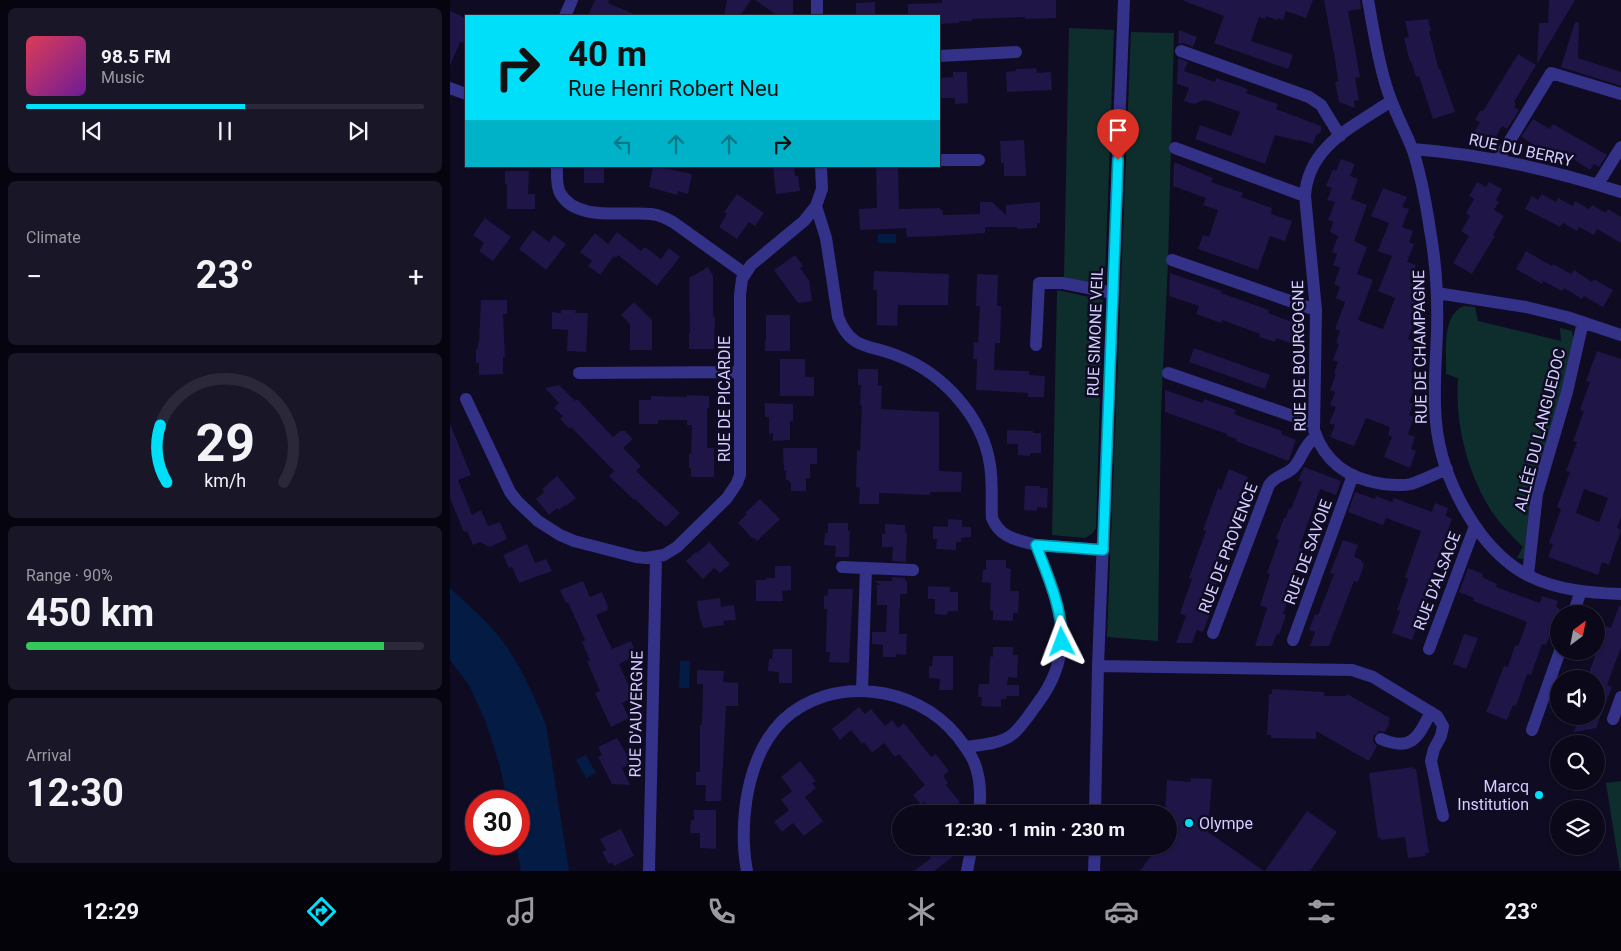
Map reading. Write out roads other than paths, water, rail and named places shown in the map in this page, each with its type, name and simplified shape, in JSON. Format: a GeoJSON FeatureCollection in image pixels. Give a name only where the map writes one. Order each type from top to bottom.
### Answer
{"type":"FeatureCollection","features":[{"type":"Feature","properties":{"kind":"street"},"geometry":{"type":"LineString","coordinates":[[566,15],[572,0]]}},
{"type":"Feature","properties":{"kind":"street","name":"RUE SIMONE VEIL"},"geometry":{"type":"LineString","coordinates":[[1095,805],[1098,666],[1124,0]]}},
{"type":"Feature","properties":{"kind":"street","name":"RUE DE CHAMPAGNE"},"geometry":{"type":"LineString","coordinates":[[1368,0],[1380,66],[1391,101],[1412,149],[1427,210],[1434,253],[1437,293],[1435,411],[1439,439],[1447,469],[1460,502],[1475,526],[1504,559],[1528,576],[1550,584],[1581,591],[1621,594]]}},
{"type":"Feature","properties":{"kind":"street"},"geometry":{"type":"LineString","coordinates":[[1181,51],[1316,101],[1325,110],[1340,136]]}},
{"type":"Feature","properties":{"kind":"street"},"geometry":{"type":"LineString","coordinates":[[940,56],[1016,52]]}},
{"type":"Feature","properties":{"kind":"street"},"geometry":{"type":"LineString","coordinates":[[1498,160],[1552,73],[1621,94]]}},
{"type":"Feature","properties":{"kind":"street"},"geometry":{"type":"LineString","coordinates":[[450,88],[465,94]]}},
{"type":"Feature","properties":{"kind":"street","name":"RUE DE BOURGOGNE"},"geometry":{"type":"LineString","coordinates":[[1391,101],[1325,148],[1315,161],[1307,178],[1305,196],[1316,310],[1313,423],[1318,442],[1328,457],[1352,475],[1375,482],[1410,484],[1447,469]]}},
{"type":"Feature","properties":{"kind":"street"},"geometry":{"type":"LineString","coordinates":[[1175,148],[1305,196]]}},
{"type":"Feature","properties":{"kind":"street"},"geometry":{"type":"LineString","coordinates":[[1598,184],[1621,148]]}},
{"type":"Feature","properties":{"kind":"street","name":"RUE DU BERRY"},"geometry":{"type":"LineString","coordinates":[[1412,149],[1463,153],[1498,160],[1546,170],[1621,192]]}},
{"type":"Feature","properties":{"kind":"street"},"geometry":{"type":"LineString","coordinates":[[940,160],[979,160]]}},
{"type":"Feature","properties":{"kind":"street"},"geometry":{"type":"LineString","coordinates":[[557,167],[557,185],[560,193],[576,208],[594,213],[650,214],[666,218],[744,273],[804,220],[816,206],[822,189],[821,167]]}},
{"type":"Feature","properties":{"kind":"street"},"geometry":{"type":"LineString","coordinates":[[816,206],[826,238],[838,317],[845,333],[859,344],[896,354],[926,370],[961,402],[978,428],[989,458],[992,476],[992,518],[994,524],[1003,534],[1012,539],[1036,545],[1103,550]]}},
{"type":"Feature","properties":{"kind":"street"},"geometry":{"type":"LineString","coordinates":[[1172,260],[1316,310]]}},
{"type":"Feature","properties":{"kind":"street","name":"RUE DE PICARDIE"},"geometry":{"type":"LineString","coordinates":[[466,399],[510,492],[526,512],[538,521],[560,535],[574,541],[636,557],[656,557],[670,552],[727,498],[737,483],[741,468],[740,288],[744,273]]}},
{"type":"Feature","properties":{"kind":"street"},"geometry":{"type":"LineString","coordinates":[[1036,345],[1039,283],[1063,283],[1113,293]]}},
{"type":"Feature","properties":{"kind":"street"},"geometry":{"type":"LineString","coordinates":[[1437,293],[1526,307],[1583,322],[1621,335]]}},
{"type":"Feature","properties":{"kind":"street","name":"ALLÉE DU LANGUEDOC"},"geometry":{"type":"LineString","coordinates":[[1528,576],[1537,494],[1568,392],[1583,322]]}},
{"type":"Feature","properties":{"kind":"street"},"geometry":{"type":"LineString","coordinates":[[579,374],[740,372]]}},
{"type":"Feature","properties":{"kind":"street"},"geometry":{"type":"LineString","coordinates":[[1168,373],[1313,423]]}},
{"type":"Feature","properties":{"kind":"street","name":"RUE DE PROVENCE"},"geometry":{"type":"LineString","coordinates":[[1213,632],[1269,485],[1273,479],[1294,468],[1306,445],[1316,436]]}},
{"type":"Feature","properties":{"kind":"street","name":"RUE DE SAVOIE"},"geometry":{"type":"LineString","coordinates":[[1293,640],[1352,475]]}},
{"type":"Feature","properties":{"kind":"street","name":"RUE D'ALSACE"},"geometry":{"type":"LineString","coordinates":[[1429,649],[1475,526]]}},
{"type":"Feature","properties":{"kind":"street"},"geometry":{"type":"LineString","coordinates":[[966,747],[999,741],[1013,734],[1047,690],[1057,668],[1062,642],[1060,616],[1036,545]]}},
{"type":"Feature","properties":{"kind":"street","name":"RUE D'AUVERGNE"},"geometry":{"type":"LineString","coordinates":[[649,871],[656,557]]}},
{"type":"Feature","properties":{"kind":"street"},"geometry":{"type":"LineString","coordinates":[[842,567],[913,570]]}},
{"type":"Feature","properties":{"kind":"street"},"geometry":{"type":"LineString","coordinates":[[862,692],[866,568]]}},
{"type":"Feature","properties":{"kind":"street"},"geometry":{"type":"LineString","coordinates":[[1576,605],[1581,591]]}},
{"type":"Feature","properties":{"kind":"street"},"geometry":{"type":"LineString","coordinates":[[1532,730],[1557,660]]}},
{"type":"Feature","properties":{"kind":"street"},"geometry":{"type":"LineString","coordinates":[[1098,666],[1352,670],[1373,677],[1437,716],[1443,726],[1442,736],[1434,749],[1431,761],[1442,816]]}},
{"type":"Feature","properties":{"kind":"street"},"geometry":{"type":"LineString","coordinates":[[747,871],[743,844],[744,817],[749,786],[756,763],[768,739],[781,722],[799,707],[822,696],[837,693],[884,693],[898,696],[920,705],[941,719],[966,747],[973,759],[978,775],[980,805]]}},
{"type":"Feature","properties":{"kind":"street"},"geometry":{"type":"LineString","coordinates":[[1613,719],[1621,697]]}},
{"type":"Feature","properties":{"kind":"street"},"geometry":{"type":"LineString","coordinates":[[1381,739],[1394,745],[1408,744],[1418,736],[1431,712]]}},
{"type":"Feature","properties":{"kind":"street"},"geometry":{"type":"LineString","coordinates":[[967,871],[970,855]]}},
{"type":"Feature","properties":{"kind":"street"},"geometry":{"type":"LineString","coordinates":[[1094,871],[1095,855]]}},
{"type":"Feature","properties":{"kind":"water"},"geometry":{"type":"Polygon","coordinates":[[[878,234],[896,234],[896,243],[878,243],[878,234]]]}},
{"type":"Feature","properties":{"kind":"water"},"geometry":{"type":"Polygon","coordinates":[[[450,588],[487,623],[506,646],[523,674],[542,715],[546,725],[569,871],[521,871],[518,855],[530,855],[530,790],[505,790],[500,766],[485,720],[469,685],[450,660],[450,588]]]}},
{"type":"Feature","properties":{"kind":"water"},"geometry":{"type":"Polygon","coordinates":[[[680,661],[690,661],[689,688],[679,688],[680,661]]]}},
{"type":"Feature","properties":{"kind":"water"},"geometry":{"type":"Polygon","coordinates":[[[586,755],[596,773],[586,778],[576,760],[586,755]]]}},
{"type":"Feature","properties":{"kind":"place","name":"Marcq Institution"},"geometry":{"type":"Point","coordinates":[1539,795]}},
{"type":"Feature","properties":{"kind":"place","name":"Olympe"},"geometry":{"type":"Point","coordinates":[1189,823]}}]}
